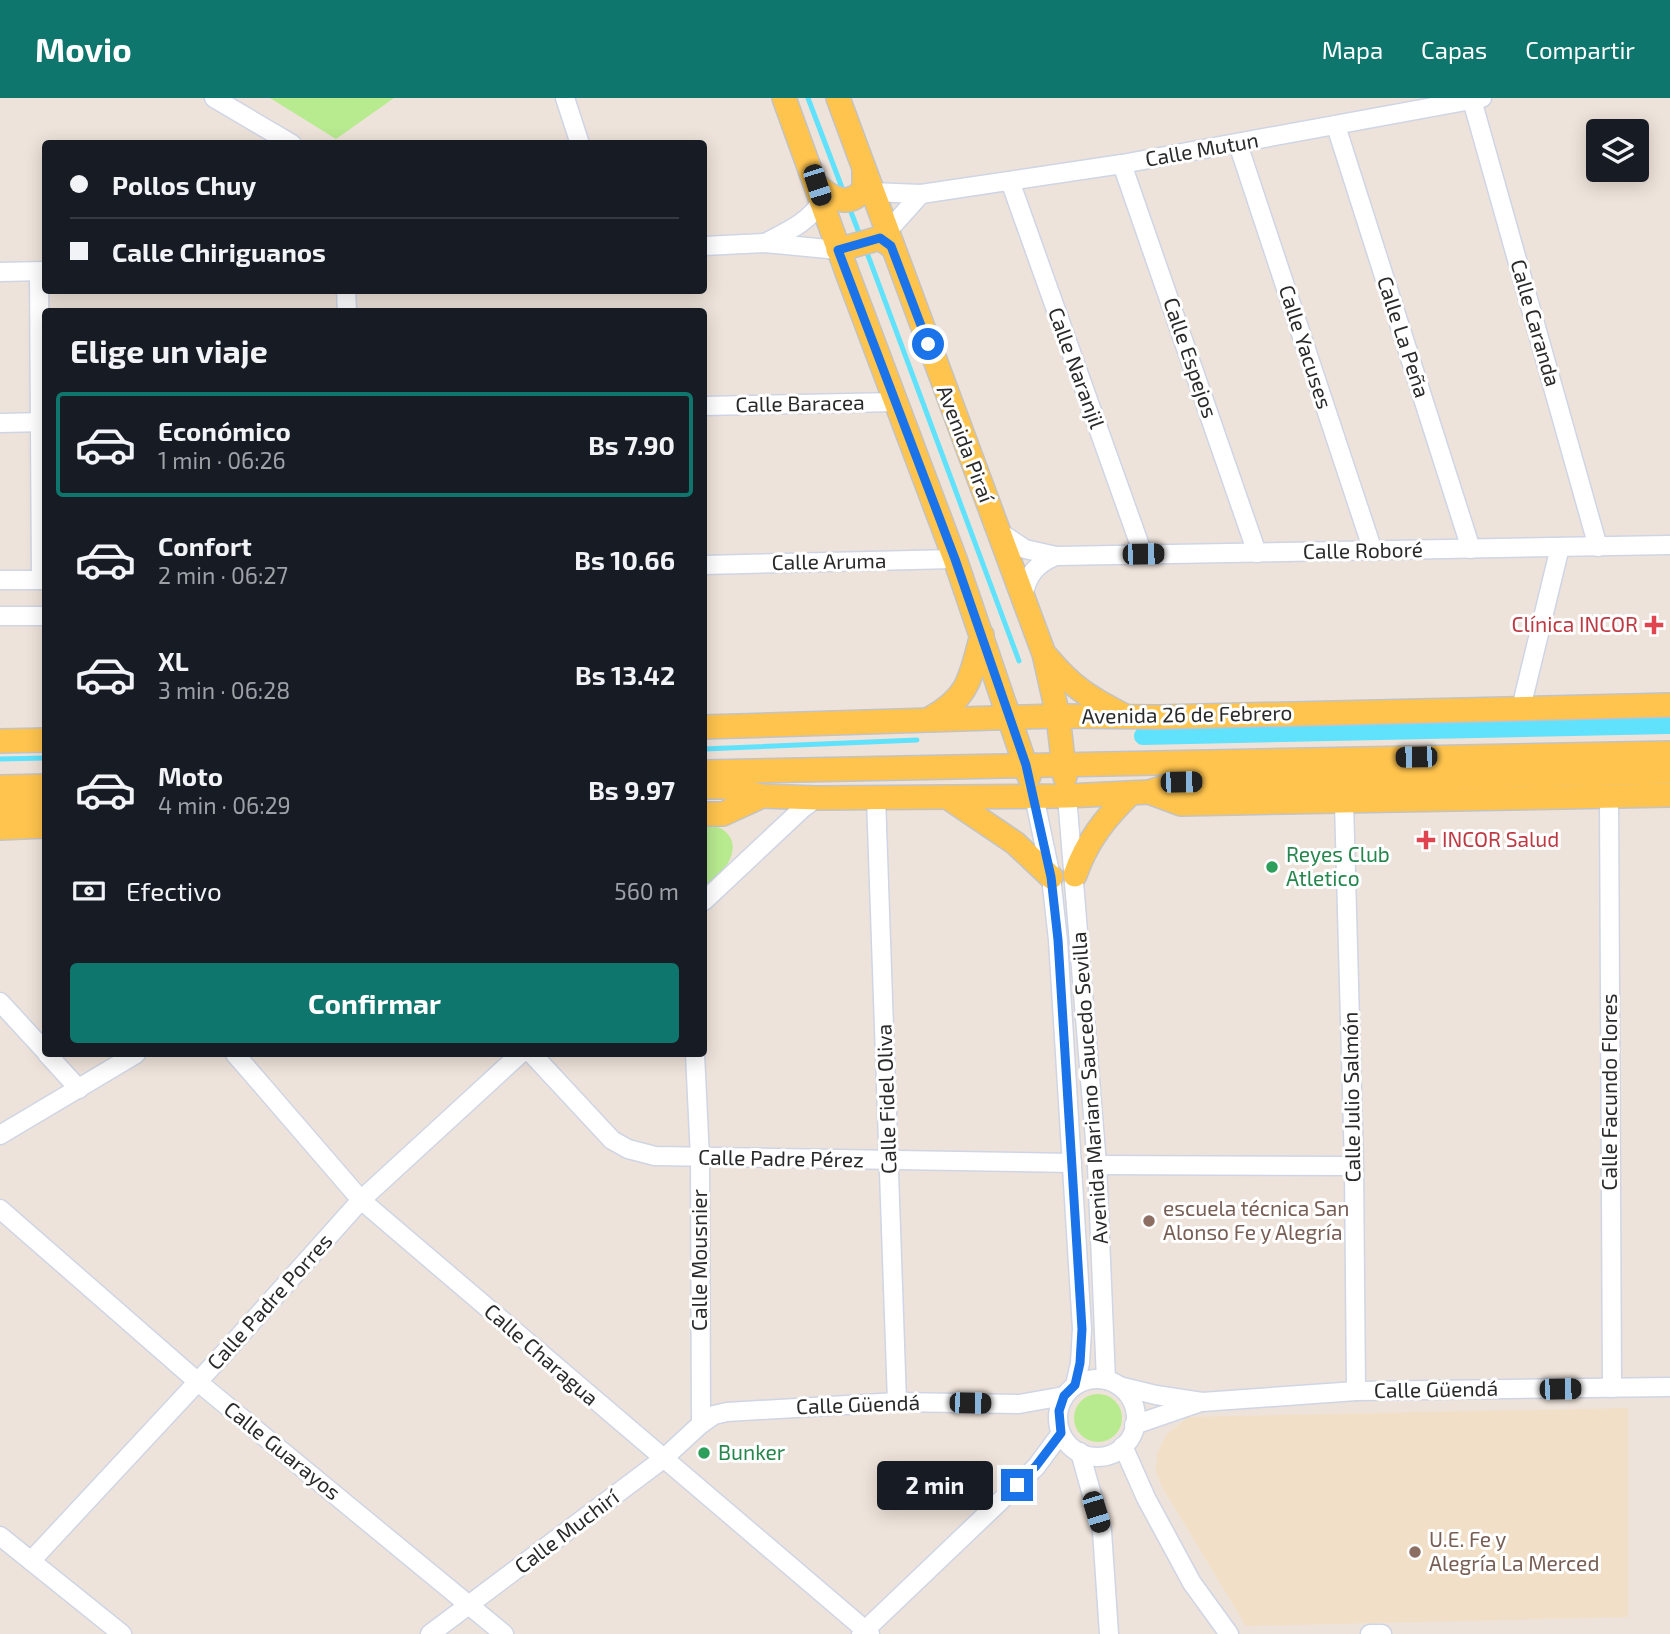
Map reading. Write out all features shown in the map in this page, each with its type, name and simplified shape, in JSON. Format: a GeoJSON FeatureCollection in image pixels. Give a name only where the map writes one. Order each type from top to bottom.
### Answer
{"type":"FeatureCollection","features":[{"type":"Feature","properties":{"kind":"main road"},"geometry":{"type":"LineString","coordinates":[[784,98],[820,193],[838,250],[955,559],[1026,765],[1034,796]]}},
{"type":"Feature","properties":{"kind":"main road","name":"Avenida Piraí"},"geometry":{"type":"LineString","coordinates":[[838,98],[1044,654],[1058,716],[1068,796]]}},
{"type":"Feature","properties":{"kind":"main road"},"geometry":{"type":"LineString","coordinates":[[820,193],[834,199],[849,200],[856,197],[868,181]]}},
{"type":"Feature","properties":{"kind":"main road"},"geometry":{"type":"LineString","coordinates":[[838,250],[880,238],[889,239]]}},
{"type":"Feature","properties":{"kind":"main road"},"geometry":{"type":"LineString","coordinates":[[929,719],[949,708],[965,690],[982,635]]}},
{"type":"Feature","properties":{"kind":"main road"},"geometry":{"type":"LineString","coordinates":[[1044,654],[1066,680],[1093,700],[1129,718]]}},
{"type":"Feature","properties":{"kind":"main road","name":"Avenida 26 de Febrero"},"geometry":{"type":"LineString","coordinates":[[707,727],[1058,716],[1129,718],[1670,705]]}},
{"type":"Feature","properties":{"kind":"main road"},"geometry":{"type":"LineString","coordinates":[[0,741],[42,740]]}},
{"type":"Feature","properties":{"kind":"main road"},"geometry":{"type":"LineString","coordinates":[[707,772],[1670,753]]}},
{"type":"Feature","properties":{"kind":"main road"},"geometry":{"type":"LineString","coordinates":[[707,787],[724,787],[762,796],[817,798],[1068,796],[1140,793],[1181,782],[1670,772]]}},
{"type":"Feature","properties":{"kind":"main road"},"geometry":{"type":"LineString","coordinates":[[0,787],[42,786]]}},
{"type":"Feature","properties":{"kind":"main road"},"geometry":{"type":"LineString","coordinates":[[1140,793],[1181,804],[1670,795]]}},
{"type":"Feature","properties":{"kind":"main road"},"geometry":{"type":"LineString","coordinates":[[1075,875],[1084,850],[1096,830],[1140,793]]}},
{"type":"Feature","properties":{"kind":"main road"},"geometry":{"type":"LineString","coordinates":[[707,814],[723,814],[762,796]]}},
{"type":"Feature","properties":{"kind":"main road"},"geometry":{"type":"LineString","coordinates":[[947,797],[1015,844],[1051,877]]}},
{"type":"Feature","properties":{"kind":"main road"},"geometry":{"type":"LineString","coordinates":[[0,806],[42,805]]}},
{"type":"Feature","properties":{"kind":"main road"},"geometry":{"type":"LineString","coordinates":[[0,828],[42,826]]}},
{"type":"Feature","properties":{"kind":"street"},"geometry":{"type":"LineString","coordinates":[[214,98],[285,140]]}},
{"type":"Feature","properties":{"kind":"street"},"geometry":{"type":"LineString","coordinates":[[565,98],[579,140]]}},
{"type":"Feature","properties":{"kind":"street","name":"Calle Mutun"},"geometry":{"type":"LineString","coordinates":[[868,181],[921,194],[1122,164],[1477,99]]}},
{"type":"Feature","properties":{"kind":"street","name":"Calle Caranda"},"geometry":{"type":"LineString","coordinates":[[1477,99],[1598,547]]}},
{"type":"Feature","properties":{"kind":"street","name":"Calle La Peña"},"geometry":{"type":"LineString","coordinates":[[1336,125],[1471,549]]}},
{"type":"Feature","properties":{"kind":"street","name":"Calle Yacuses"},"geometry":{"type":"LineString","coordinates":[[1238,144],[1373,551]]}},
{"type":"Feature","properties":{"kind":"street","name":"Calle Espejos"},"geometry":{"type":"LineString","coordinates":[[1122,164],[1258,552]]}},
{"type":"Feature","properties":{"kind":"street","name":"Calle Naranjil"},"geometry":{"type":"LineString","coordinates":[[1010,181],[1143,554]]}},
{"type":"Feature","properties":{"kind":"street"},"geometry":{"type":"LineString","coordinates":[[765,243],[796,227],[817,209],[820,193]]}},
{"type":"Feature","properties":{"kind":"street"},"geometry":{"type":"LineString","coordinates":[[889,239],[921,194]]}},
{"type":"Feature","properties":{"kind":"street"},"geometry":{"type":"LineString","coordinates":[[765,243],[828,259],[848,275]]}},
{"type":"Feature","properties":{"kind":"street"},"geometry":{"type":"LineString","coordinates":[[707,246],[765,243],[838,250]]}},
{"type":"Feature","properties":{"kind":"street"},"geometry":{"type":"LineString","coordinates":[[0,272],[42,272]]}},
{"type":"Feature","properties":{"kind":"street","name":"Calle Baracea"},"geometry":{"type":"LineString","coordinates":[[707,406],[896,402]]}},
{"type":"Feature","properties":{"kind":"street"},"geometry":{"type":"LineString","coordinates":[[0,423],[42,422]]}},
{"type":"Feature","properties":{"kind":"street","name":"Calle Roboré"},"geometry":{"type":"LineString","coordinates":[[998,531],[1025,549],[1056,556],[1670,545]]}},
{"type":"Feature","properties":{"kind":"street"},"geometry":{"type":"LineString","coordinates":[[1521,708],[1560,547]]}},
{"type":"Feature","properties":{"kind":"street"},"geometry":{"type":"LineString","coordinates":[[1023,597],[1032,571],[1043,561],[1056,556]]}},
{"type":"Feature","properties":{"kind":"street","name":"Calle Aruma"},"geometry":{"type":"LineString","coordinates":[[707,565],[955,559]]}},
{"type":"Feature","properties":{"kind":"street"},"geometry":{"type":"LineString","coordinates":[[0,580],[42,580]]}},
{"type":"Feature","properties":{"kind":"street"},"geometry":{"type":"LineString","coordinates":[[0,616],[42,616]]}},
{"type":"Feature","properties":{"kind":"street","name":"Avenida Mariano Saucedo Sevilla"},"geometry":{"type":"LineString","coordinates":[[1034,796],[1051,877],[1058,940],[1072,1163],[1082,1329],[1080,1363],[1070,1391]]}},
{"type":"Feature","properties":{"kind":"street","name":"Avenida Mariano Saucedo Sevilla"},"geometry":{"type":"LineString","coordinates":[[1068,796],[1112,1383]]}},
{"type":"Feature","properties":{"kind":"street","name":"Calle Facundo Flores"},"geometry":{"type":"LineString","coordinates":[[1609,796],[1612,1388]]}},
{"type":"Feature","properties":{"kind":"street","name":"Calle Fidel Oliva"},"geometry":{"type":"LineString","coordinates":[[876,797],[897,1402]]}},
{"type":"Feature","properties":{"kind":"street"},"geometry":{"type":"LineString","coordinates":[[707,898],[817,798]]}},
{"type":"Feature","properties":{"kind":"street","name":"Calle Julio Salmón"},"geometry":{"type":"LineString","coordinates":[[1344,802],[1354,1166],[1356,1391]]}},
{"type":"Feature","properties":{"kind":"street"},"geometry":{"type":"LineString","coordinates":[[0,1002],[42,1049]]}},
{"type":"Feature","properties":{"kind":"street"},"geometry":{"type":"LineString","coordinates":[[50,1057],[79,1089]]}},
{"type":"Feature","properties":{"kind":"street"},"geometry":{"type":"LineString","coordinates":[[0,1135],[131,1057]]}},
{"type":"Feature","properties":{"kind":"street","name":"Calle Charagua"},"geometry":{"type":"LineString","coordinates":[[238,1057],[361,1200],[866,1633]]}},
{"type":"Feature","properties":{"kind":"street","name":"Calle Padre Porres"},"geometry":{"type":"LineString","coordinates":[[31,1561],[198,1382],[361,1200],[517,1057]]}},
{"type":"Feature","properties":{"kind":"street","name":"Calle Padre Pérez"},"geometry":{"type":"LineString","coordinates":[[535,1057],[612,1140],[628,1149],[655,1156],[1072,1163]]}},
{"type":"Feature","properties":{"kind":"street","name":"Calle Mousnier"},"geometry":{"type":"LineString","coordinates":[[695,1057],[700,1158],[701,1424]]}},
{"type":"Feature","properties":{"kind":"street"},"geometry":{"type":"LineString","coordinates":[[1097,1165],[1354,1166]]}},
{"type":"Feature","properties":{"kind":"street","name":"Calle Guarayos"},"geometry":{"type":"LineString","coordinates":[[0,1209],[198,1382],[504,1634]]}},
{"type":"Feature","properties":{"kind":"street"},"geometry":{"type":"LineString","coordinates":[[1067,1438],[1092,1456],[1106,1455],[1123,1446],[1134,1426],[1132,1403],[1112,1383],[1087,1380],[1070,1391],[1059,1411],[1067,1438],[1102,1531],[1109,1634]]}},
{"type":"Feature","properties":{"kind":"street","name":"Calle Güendá"},"geometry":{"type":"LineString","coordinates":[[1112,1383],[1156,1395],[1202,1402],[1356,1391],[1670,1387]]}},
{"type":"Feature","properties":{"kind":"street","name":"Calle Güendá"},"geometry":{"type":"LineString","coordinates":[[701,1424],[714,1415],[727,1412],[897,1402],[1019,1404],[1070,1391]]}},
{"type":"Feature","properties":{"kind":"street","name":"Calle Güendá"},"geometry":{"type":"LineString","coordinates":[[1134,1426],[1202,1402]]}},
{"type":"Feature","properties":{"kind":"street","name":"Calle Güendá"},"geometry":{"type":"LineString","coordinates":[[1019,1404],[1067,1438]]}},
{"type":"Feature","properties":{"kind":"street","name":"Calle Muchirí"},"geometry":{"type":"LineString","coordinates":[[430,1634],[663,1460],[701,1424]]}},
{"type":"Feature","properties":{"kind":"street"},"geometry":{"type":"LineString","coordinates":[[866,1633],[1067,1438]]}},
{"type":"Feature","properties":{"kind":"street"},"geometry":{"type":"LineString","coordinates":[[1123,1446],[1146,1498],[1192,1583],[1229,1634]]}},
{"type":"Feature","properties":{"kind":"street"},"geometry":{"type":"LineString","coordinates":[[0,1536],[122,1634]]}},
{"type":"Feature","properties":{"kind":"street"},"geometry":{"type":"LineString","coordinates":[[1370,1634],[1378,1634]]}},
{"type":"Feature","properties":{"kind":"shaded area","name":"U.E. Fe y Alegría La Merced"},"geometry":{"type":"Polygon","coordinates":[[[1628,1408],[1628,1617],[1246,1626],[1162,1487],[1156,1472],[1157,1454],[1166,1435],[1188,1417],[1628,1408]]]}},
{"type":"Feature","properties":{"kind":"green space"},"geometry":{"type":"Polygon","coordinates":[[[270,98],[394,98],[336,139],[270,98]]]}},
{"type":"Feature","properties":{"kind":"green space"},"geometry":{"type":"Polygon","coordinates":[[[707,824],[719,827],[732,841],[732,855],[720,873],[707,885],[707,824]]]}},
{"type":"Feature","properties":{"kind":"green space"},"geometry":{"type":"Polygon","coordinates":[[[1098,1394],[1115,1401],[1122,1418],[1115,1435],[1098,1442],[1081,1435],[1074,1418],[1081,1401],[1098,1394]]]}},
{"type":"Feature","properties":{"kind":"waterway"},"geometry":{"type":"LineString","coordinates":[[808,98],[844,193]]}},
{"type":"Feature","properties":{"kind":"waterway"},"geometry":{"type":"LineString","coordinates":[[851,212],[859,233]]}},
{"type":"Feature","properties":{"kind":"waterway"},"geometry":{"type":"LineString","coordinates":[[866,250],[1019,661]]}},
{"type":"Feature","properties":{"kind":"waterway"},"geometry":{"type":"LineString","coordinates":[[1143,736],[1670,725]]}},
{"type":"Feature","properties":{"kind":"waterway"},"geometry":{"type":"LineString","coordinates":[[707,749],[917,740]]}},
{"type":"Feature","properties":{"kind":"waterway"},"geometry":{"type":"LineString","coordinates":[[0,759],[42,758]]}},
{"type":"Feature","properties":{"kind":"place","name":"Clínica INCOR"},"geometry":{"type":"Point","coordinates":[1654,625]}},
{"type":"Feature","properties":{"kind":"place","name":"INCOR Salud"},"geometry":{"type":"Point","coordinates":[1426,840]}},
{"type":"Feature","properties":{"kind":"place","name":"Reyes Club Atletico"},"geometry":{"type":"Point","coordinates":[1272,867]}},
{"type":"Feature","properties":{"kind":"place","name":"escuela técnica San Alonso Fe y Alegría"},"geometry":{"type":"Point","coordinates":[1149,1221]}},
{"type":"Feature","properties":{"kind":"place","name":"Bunker"},"geometry":{"type":"Point","coordinates":[704,1453]}},
{"type":"Feature","properties":{"kind":"place","name":"U.E. Fe y Alegría La Merced"},"geometry":{"type":"Point","coordinates":[1415,1552]}},
{"type":"Feature","properties":{"kind":"route"},"geometry":{"type":"LineString","coordinates":[[928,344],[891,246],[886,240],[880,238],[838,250],[982,635],[1026,765],[1051,877],[1058,940],[1082,1329],[1080,1363],[1075,1385],[1064,1396],[1059,1411],[1061,1433],[1036,1466],[1017,1485]]}}]}
